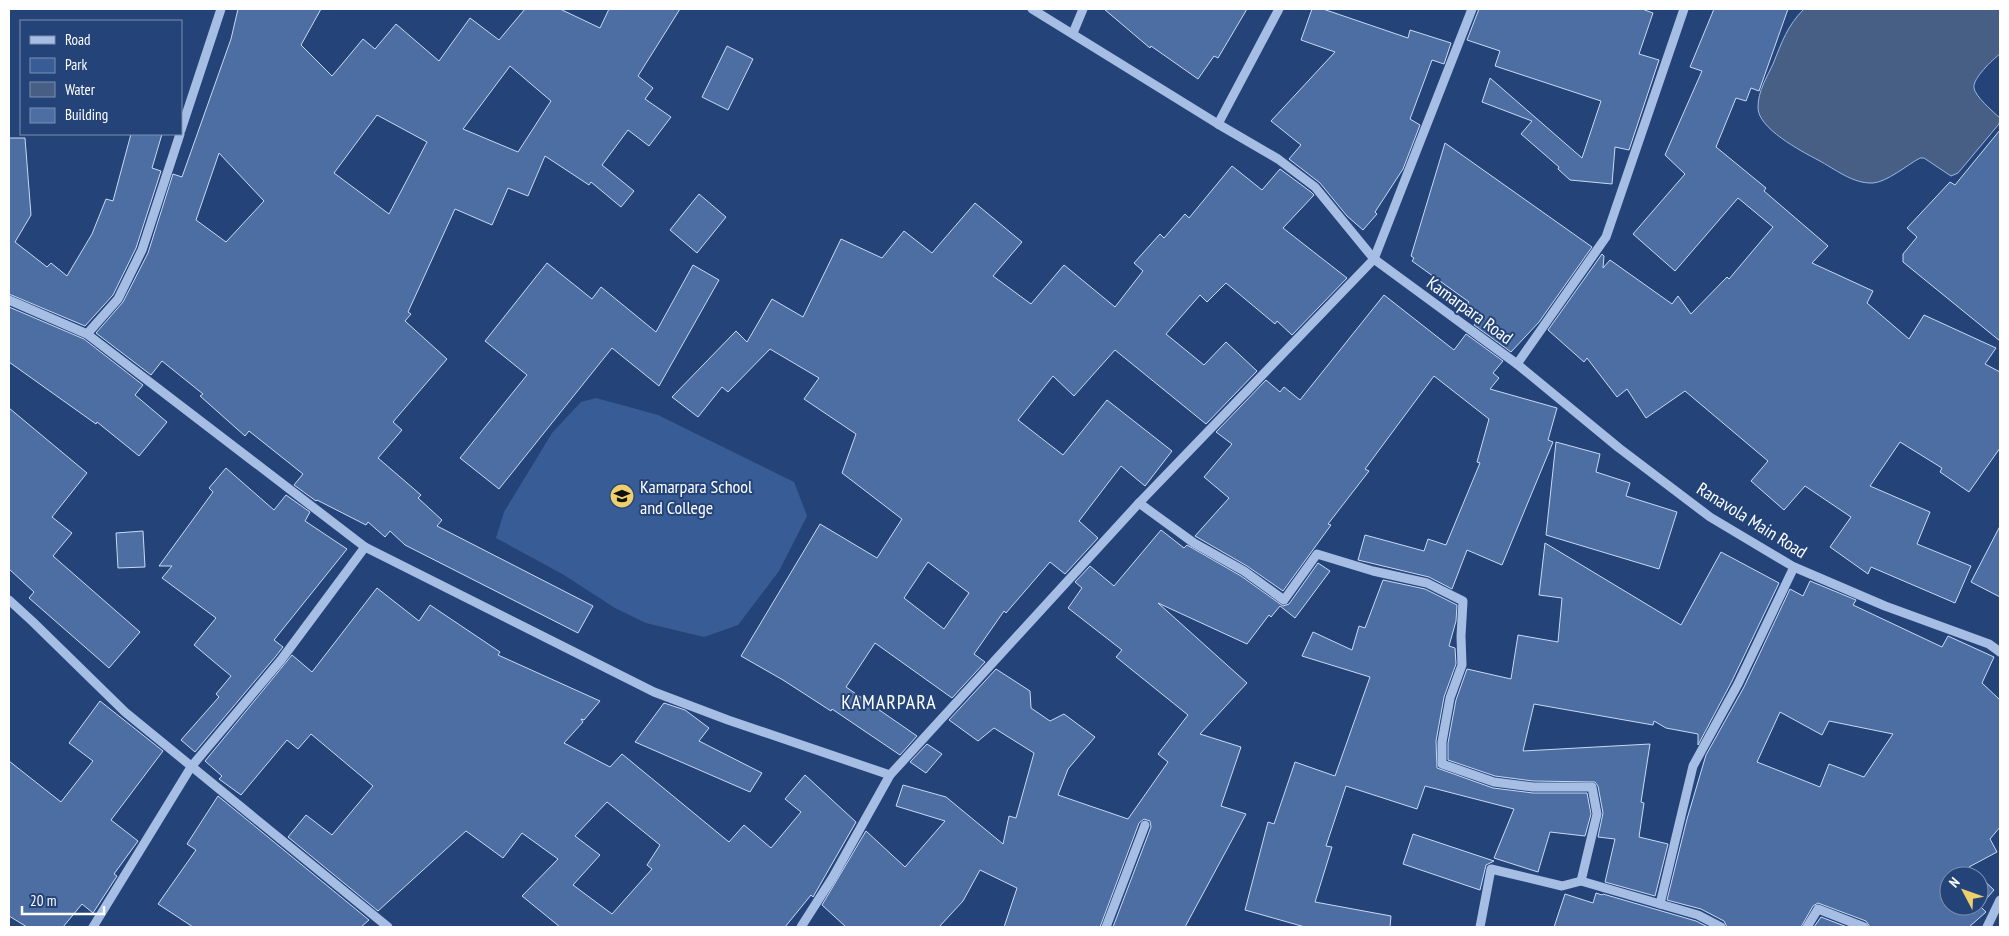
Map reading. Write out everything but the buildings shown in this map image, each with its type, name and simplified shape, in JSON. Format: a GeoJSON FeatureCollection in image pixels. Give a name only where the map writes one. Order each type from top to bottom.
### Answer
{"type":"FeatureCollection","features":[{"type":"Feature","properties":{"kind":"street"},"geometry":{"type":"LineString","coordinates":[[182,129],[221,9]]}},
{"type":"Feature","properties":{"kind":"street","name":"Kamarpara Road"},"geometry":{"type":"LineString","coordinates":[[1032,9],[1278,159],[1315,187],[1374,259],[1517,364],[1606,237],[1684,9]]}},
{"type":"Feature","properties":{"kind":"street"},"geometry":{"type":"LineString","coordinates":[[1073,33],[1083,9]]}},
{"type":"Feature","properties":{"kind":"street"},"geometry":{"type":"LineString","coordinates":[[1218,124],[1280,9]]}},
{"type":"Feature","properties":{"kind":"street"},"geometry":{"type":"LineString","coordinates":[[801,927],[833,878],[890,775],[1139,504],[1374,259],[1472,9]]}},
{"type":"Feature","properties":{"kind":"street"},"geometry":{"type":"LineString","coordinates":[[87,334],[118,299],[142,250],[180,135]]}},
{"type":"Feature","properties":{"kind":"street"},"geometry":{"type":"LineString","coordinates":[[9,300],[87,334],[365,547],[654,692],[728,720],[890,775]]}},
{"type":"Feature","properties":{"kind":"street","name":"Ranavola Main Road"},"geometry":{"type":"LineString","coordinates":[[1517,364],[1619,448],[1710,517],[1794,567],[1885,606],[1989,644],[2000,652]]}},
{"type":"Feature","properties":{"kind":"street"},"geometry":{"type":"LineString","coordinates":[[1139,504],[1194,543],[1244,571],[1284,600],[1317,554],[1373,572],[1427,583],[1463,601],[1462,665],[1450,698],[1442,742],[1442,764],[1494,782],[1533,786],[1592,787],[1597,814],[1581,881]]}},
{"type":"Feature","properties":{"kind":"street"},"geometry":{"type":"LineString","coordinates":[[93,927],[192,766],[281,660],[365,547]]}},
{"type":"Feature","properties":{"kind":"street"},"geometry":{"type":"LineString","coordinates":[[1660,904],[1693,766],[1738,684],[1794,567]]}},
{"type":"Feature","properties":{"kind":"street"},"geometry":{"type":"LineString","coordinates":[[9,600],[34,622],[125,712],[388,927]]}},
{"type":"Feature","properties":{"kind":"street"},"geometry":{"type":"LineString","coordinates":[[1106,927],[1145,825]]}},
{"type":"Feature","properties":{"kind":"street"},"geometry":{"type":"LineString","coordinates":[[1480,927],[1491,869],[1562,886],[1581,881],[1698,915],[1721,927]]}},
{"type":"Feature","properties":{"kind":"street"},"geometry":{"type":"LineString","coordinates":[[1987,927],[2000,900]]}},
{"type":"Feature","properties":{"kind":"street"},"geometry":{"type":"LineString","coordinates":[[1807,927],[1818,909],[1864,927]]}},
{"type":"Feature","properties":{"kind":"green space"},"geometry":{"type":"Polygon","coordinates":[[[596,398],[658,415],[794,482],[807,516],[779,571],[738,625],[704,637],[646,623],[615,608],[564,575],[496,538],[504,512],[552,433],[581,402],[596,398]]]}},
{"type":"Feature","properties":{"kind":"water"},"geometry":{"type":"Polygon","coordinates":[[[1804,9],[2000,9],[2000,54],[1988,65],[1974,84],[1975,91],[1981,99],[2000,118],[1999,124],[1958,173],[1951,176],[1924,158],[1920,158],[1884,180],[1866,183],[1844,175],[1801,151],[1772,131],[1765,123],[1760,115],[1758,101],[1782,41],[1793,22],[1804,9]]]}},
{"type":"Feature","properties":{"kind":"place","name":"Kamarpara School and College"},"geometry":{"type":"Point","coordinates":[622,496]}},
{"type":"Feature","properties":{"kind":"district","name":"KAMARPARA"},"geometry":{"type":"Point","coordinates":[889,702]}}]}
